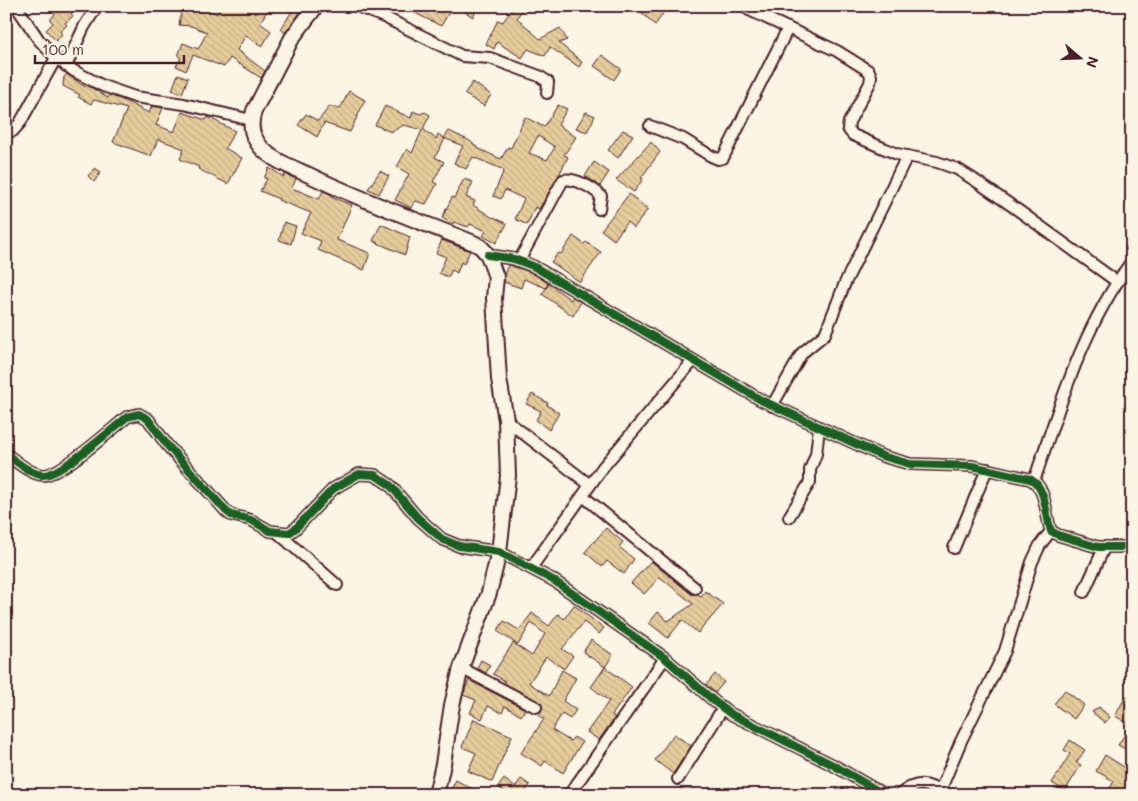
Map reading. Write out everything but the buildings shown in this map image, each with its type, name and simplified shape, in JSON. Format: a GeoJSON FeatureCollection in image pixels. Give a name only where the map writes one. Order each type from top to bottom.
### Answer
{"type":"FeatureCollection","features":[{"type":"Feature","properties":{"kind":"main road"},"geometry":{"type":"LineString","coordinates":[[316,6],[292,38],[260,97],[251,120],[252,131],[256,140],[271,156],[345,193],[474,243],[481,247],[488,256],[496,277],[494,298],[499,379],[506,420],[508,476],[499,552],[489,592],[461,668],[452,705],[436,795]]}},
{"type":"Feature","properties":{"kind":"street"},"geometry":{"type":"LineString","coordinates":[[16,6],[39,40],[56,58],[66,66],[103,86],[123,94],[184,104],[251,120]]}},
{"type":"Feature","properties":{"kind":"street"},"geometry":{"type":"LineString","coordinates":[[66,66],[96,6]]}},
{"type":"Feature","properties":{"kind":"street"},"geometry":{"type":"LineString","coordinates":[[357,6],[462,56],[490,58],[539,76],[548,82],[547,93]]}},
{"type":"Feature","properties":{"kind":"street"},"geometry":{"type":"LineString","coordinates":[[746,6],[749,10],[837,51],[868,71],[871,76],[870,84],[849,122],[848,129],[852,135],[897,154],[938,162],[973,179],[1116,281]]}},
{"type":"Feature","properties":{"kind":"street"},"geometry":{"type":"LineString","coordinates":[[650,126],[683,139],[711,156],[718,159],[724,158],[788,28]]}},
{"type":"Feature","properties":{"kind":"street"},"geometry":{"type":"LineString","coordinates":[[6,133],[13,131],[20,122],[56,58]]}},
{"type":"Feature","properties":{"kind":"street"},"geometry":{"type":"LineString","coordinates":[[772,406],[802,353],[825,334],[846,283],[907,156]]}},
{"type":"Feature","properties":{"kind":"street"},"geometry":{"type":"LineString","coordinates":[[520,261],[563,180],[566,178],[601,196],[600,209]]}},
{"type":"Feature","properties":{"kind":"street"},"geometry":{"type":"LineString","coordinates":[[488,256],[520,261],[533,266],[772,406],[888,458],[903,463],[920,465],[961,465],[987,469],[1034,481],[1042,495],[1051,531]]}},
{"type":"Feature","properties":{"kind":"street"},"geometry":{"type":"LineString","coordinates":[[1034,481],[1075,363],[1116,281],[1132,261]]}},
{"type":"Feature","properties":{"kind":"street"},"geometry":{"type":"LineString","coordinates":[[531,568],[603,467],[693,360]]}},
{"type":"Feature","properties":{"kind":"street"},"geometry":{"type":"LineString","coordinates":[[6,454],[26,469],[38,474],[53,473],[65,466],[127,417],[139,414],[148,419],[167,445],[226,512],[245,518],[277,533],[338,586]]}},
{"type":"Feature","properties":{"kind":"street"},"geometry":{"type":"LineString","coordinates":[[506,420],[590,485]]}},
{"type":"Feature","properties":{"kind":"street"},"geometry":{"type":"LineString","coordinates":[[789,517],[810,482],[810,470],[816,454],[819,428]]}},
{"type":"Feature","properties":{"kind":"street"},"geometry":{"type":"LineString","coordinates":[[954,548],[987,469]]}},
{"type":"Feature","properties":{"kind":"street"},"geometry":{"type":"LineString","coordinates":[[277,533],[289,533],[296,528],[333,489],[359,474],[375,475],[390,485],[418,518],[442,539],[459,546],[499,552],[554,580],[665,658],[723,708],[744,721],[826,761],[885,795]]}},
{"type":"Feature","properties":{"kind":"street"},"geometry":{"type":"LineString","coordinates":[[582,496],[695,588]]}},
{"type":"Feature","properties":{"kind":"street"},"geometry":{"type":"LineString","coordinates":[[1051,531],[1072,540],[1104,548],[1132,547]]}},
{"type":"Feature","properties":{"kind":"street"},"geometry":{"type":"LineString","coordinates":[[899,795],[907,788],[916,784],[924,784],[944,793],[972,718],[1005,651],[1032,562],[1040,545],[1051,531]]}},
{"type":"Feature","properties":{"kind":"street"},"geometry":{"type":"LineString","coordinates":[[1084,592],[1104,548]]}},
{"type":"Feature","properties":{"kind":"street"},"geometry":{"type":"LineString","coordinates":[[568,795],[665,658]]}},
{"type":"Feature","properties":{"kind":"street"},"geometry":{"type":"LineString","coordinates":[[461,668],[536,706]]}},
{"type":"Feature","properties":{"kind":"street"},"geometry":{"type":"LineString","coordinates":[[678,779],[723,708]]}},
{"type":"Feature","properties":{"kind":"cycle path"},"geometry":{"type":"LineString","coordinates":[[488,255],[514,259],[533,266],[761,400],[882,456],[910,464],[972,466],[1030,479],[1036,483],[1043,495],[1051,531],[1058,535],[1098,547],[1132,547]]}},
{"type":"Feature","properties":{"kind":"cycle path"},"geometry":{"type":"LineString","coordinates":[[6,454],[33,472],[43,475],[51,473],[73,460],[127,417],[139,414],[148,419],[167,445],[231,515],[251,520],[270,531],[289,533],[333,489],[359,474],[375,475],[390,485],[418,518],[442,539],[459,546],[499,552],[553,580],[665,658],[731,714],[833,765],[885,795]]}}]}
